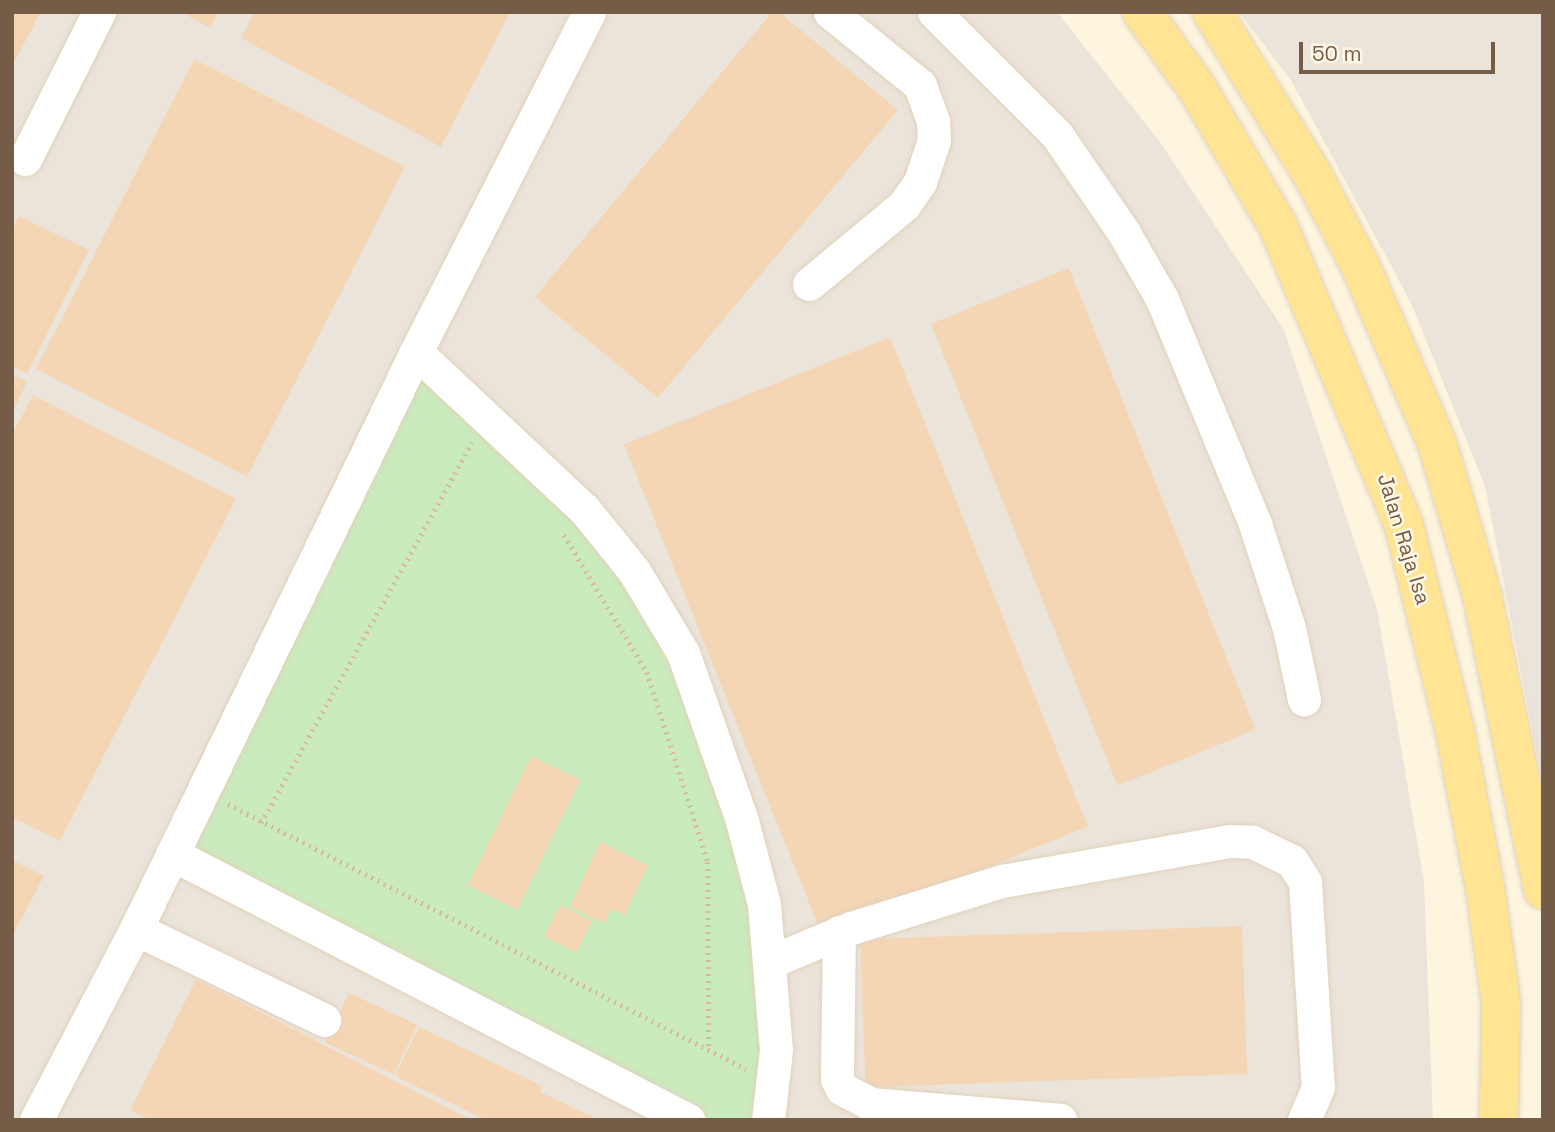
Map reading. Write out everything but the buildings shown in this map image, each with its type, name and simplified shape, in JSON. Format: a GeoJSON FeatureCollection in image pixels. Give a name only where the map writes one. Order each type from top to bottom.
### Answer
{"type":"FeatureCollection","features":[{"type":"Feature","properties":{"kind":"main road","name":"Jalan Raja Isa"},"geometry":{"type":"LineString","coordinates":[[1142,12],[1209,108],[1279,228],[1404,525],[1452,720],[1485,888],[1501,1002],[1499,1120]]}},
{"type":"Feature","properties":{"kind":"main road"},"geometry":{"type":"LineString","coordinates":[[1212,12],[1312,174],[1359,263],[1437,443],[1482,595],[1543,890]]}},
{"type":"Feature","properties":{"kind":"lane"},"geometry":{"type":"LineString","coordinates":[[25,159],[99,12]]}},
{"type":"Feature","properties":{"kind":"lane"},"geometry":{"type":"LineString","coordinates":[[36,1120],[135,929],[416,352],[589,12]]}},
{"type":"Feature","properties":{"kind":"lane"},"geometry":{"type":"LineString","coordinates":[[810,284],[904,205],[919,182],[934,140],[933,121],[920,85],[830,12]]}},
{"type":"Feature","properties":{"kind":"lane"},"geometry":{"type":"LineString","coordinates":[[934,12],[1057,135],[1124,233],[1162,299],[1255,524],[1289,628],[1304,699]]}},
{"type":"Feature","properties":{"kind":"lane"},"geometry":{"type":"LineString","coordinates":[[416,352],[584,509],[634,571],[673,634],[742,821],[764,904],[772,961],[775,1085],[768,1120]]}},
{"type":"Feature","properties":{"kind":"lane"},"geometry":{"type":"LineString","coordinates":[[772,961],[839,932],[1029,876],[1230,841],[1253,842],[1283,854],[1305,882],[1318,1087],[1304,1120]]}},
{"type":"Feature","properties":{"kind":"lane"},"geometry":{"type":"LineString","coordinates":[[172,854],[688,1120]]}},
{"type":"Feature","properties":{"kind":"lane"},"geometry":{"type":"LineString","coordinates":[[135,929],[324,1020]]}},
{"type":"Feature","properties":{"kind":"lane"},"geometry":{"type":"LineString","coordinates":[[839,932],[837,1079],[842,1089],[871,1104],[1060,1120]]}},
{"type":"Feature","properties":{"kind":"path"},"geometry":{"type":"LineString","coordinates":[[261,823],[479,430]]}},
{"type":"Feature","properties":{"kind":"path"},"geometry":{"type":"LineString","coordinates":[[558,526],[647,672],[708,862],[709,1047]]}},
{"type":"Feature","properties":{"kind":"path"},"geometry":{"type":"LineString","coordinates":[[204,790],[261,823],[709,1047],[775,1085]]}},
{"type":"Feature","properties":{"kind":"shaded area"},"geometry":{"type":"Polygon","coordinates":[[[12,12],[1057,12],[1160,142],[1284,330],[1377,609],[1424,881],[1433,1120],[12,1120],[12,12]]]}},
{"type":"Feature","properties":{"kind":"shaded area"},"geometry":{"type":"Polygon","coordinates":[[[1239,12],[1543,12],[1543,785],[1485,486],[1411,303],[1292,82],[1239,12]]]}},
{"type":"Feature","properties":{"kind":"green space"},"geometry":{"type":"Polygon","coordinates":[[[416,352],[651,573],[784,999],[791,1085],[777,1120],[688,1120],[172,854],[416,352]]]}}]}
